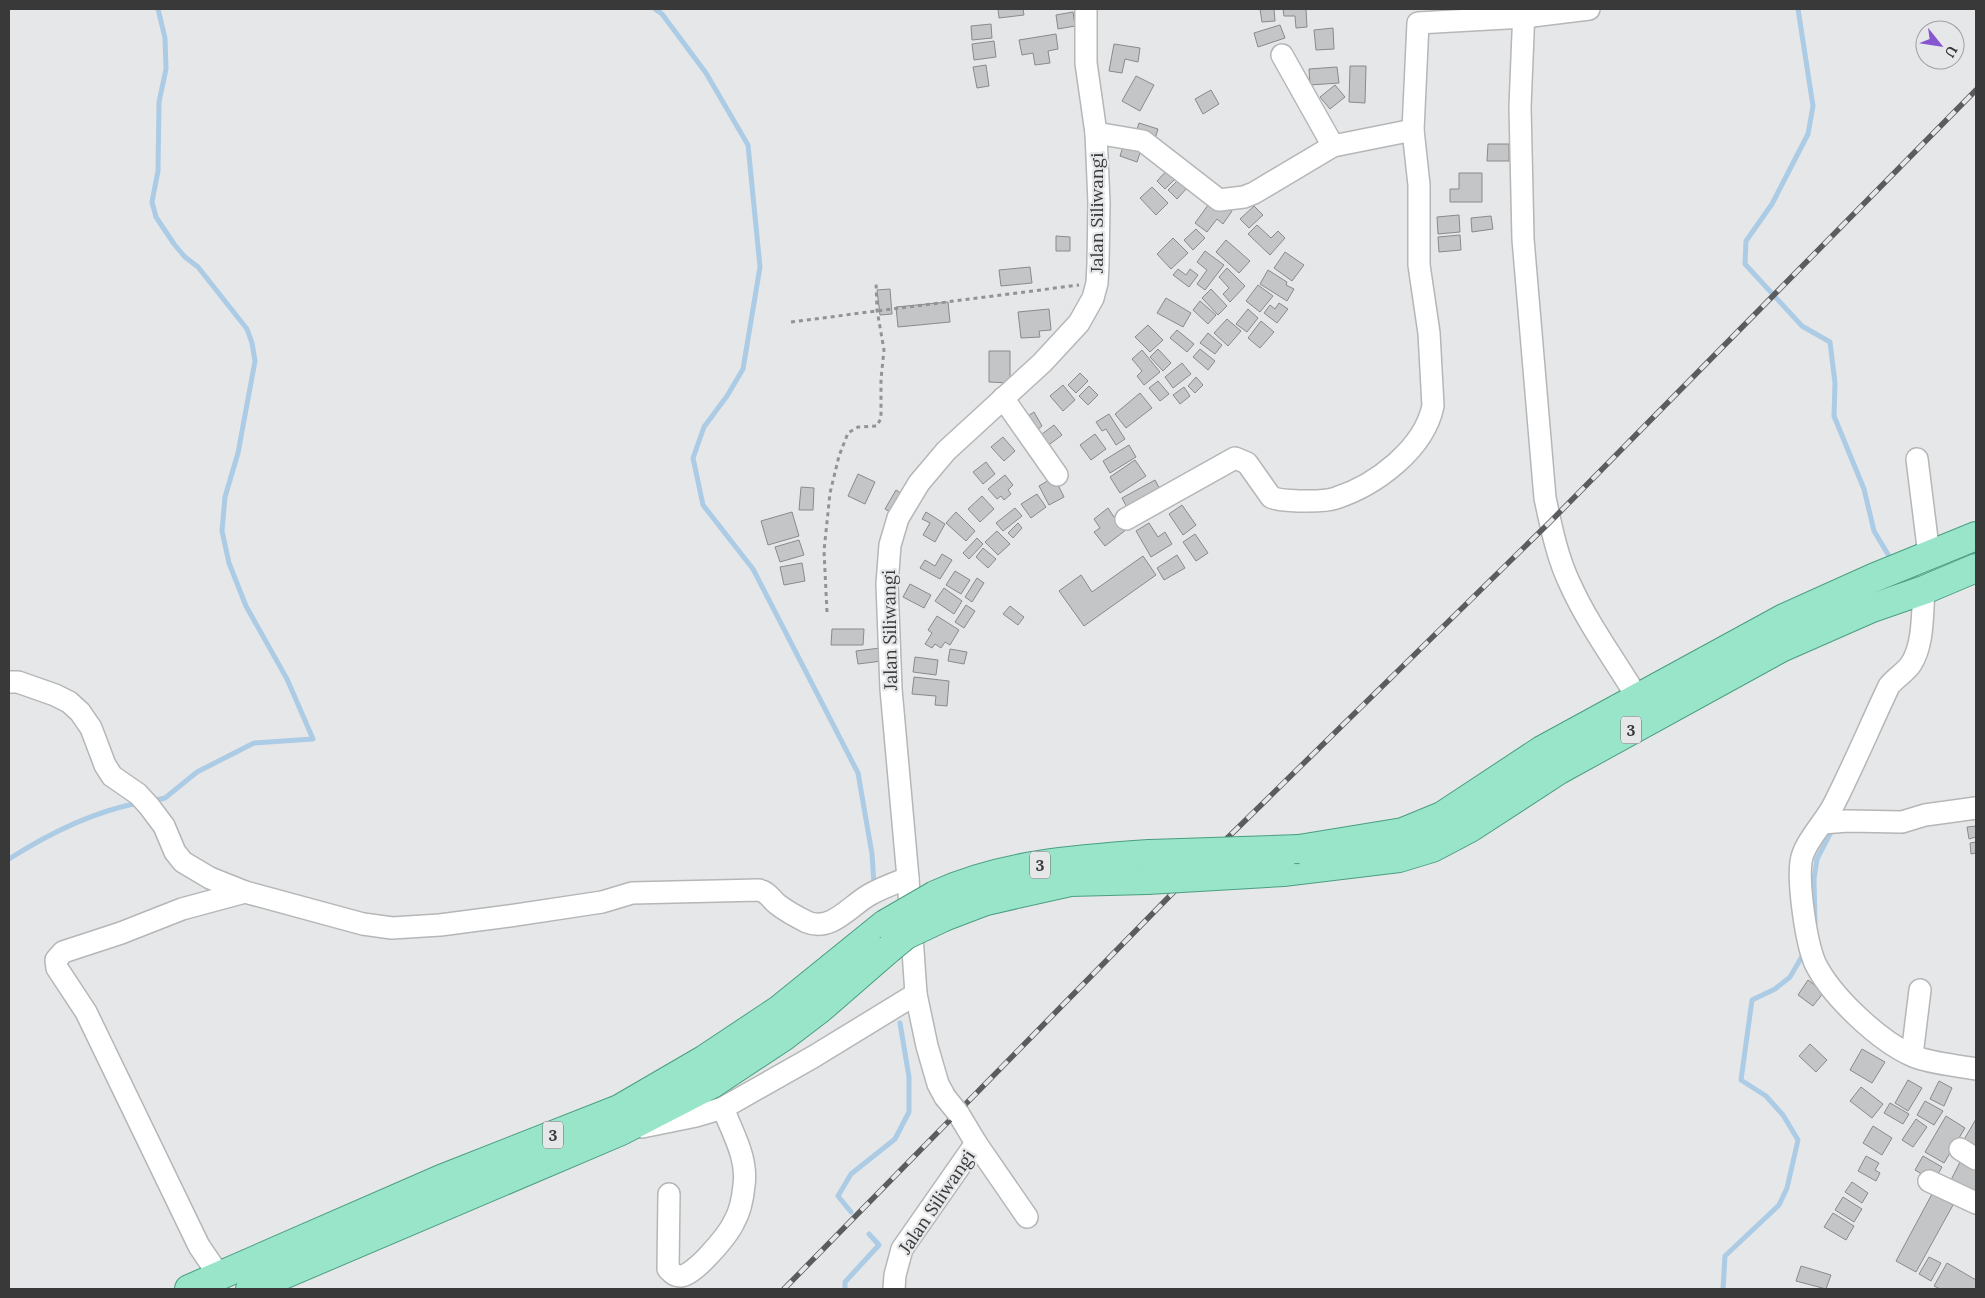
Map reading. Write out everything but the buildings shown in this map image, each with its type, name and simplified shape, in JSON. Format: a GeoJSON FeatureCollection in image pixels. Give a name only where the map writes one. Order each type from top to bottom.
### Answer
{"type":"FeatureCollection","features":[{"type":"Feature","properties":{"kind":"main road","name":"3"},"geometry":{"type":"LineString","coordinates":[[189,1289],[441,1179],[619,1109],[705,1059],[887,936],[906,935],[939,906],[986,901],[1148,867],[1299,848],[1403,832],[1442,816],[1542,750],[1784,618],[1976,536]]}},
{"type":"Feature","properties":{"kind":"main road","name":"3"},"geometry":{"type":"LineString","coordinates":[[1148,867],[1283,872],[1399,858],[1432,848],[1470,828],[1576,761],[1781,648],[1872,608],[1924,590],[1976,568]]}},
{"type":"Feature","properties":{"kind":"main road","name":"3"},"geometry":{"type":"LineString","coordinates":[[250,1289],[622,1131],[712,1084],[783,1037],[821,1008],[887,936]]}},
{"type":"Feature","properties":{"kind":"street","name":"Jalan Siliwangi"},"geometry":{"type":"LineString","coordinates":[[894,1289],[897,1264],[902,1249],[976,1143],[938,1084],[927,1046],[916,994],[908,878],[891,689],[887,584],[890,545],[898,518],[919,483],[946,451],[1042,363],[1079,323],[1087,310],[1096,283],[1099,203],[1096,133],[1086,63],[1086,9]]}},
{"type":"Feature","properties":{"kind":"street"},"geometry":{"type":"LineString","coordinates":[[1126,519],[1235,458],[1247,463],[1271,497],[1310,502],[1335,499],[1358,488],[1385,473],[1409,449],[1424,430],[1431,416],[1433,406],[1430,333],[1419,265],[1419,185],[1413,130],[1416,16],[1589,9]]}},
{"type":"Feature","properties":{"kind":"street"},"geometry":{"type":"LineString","coordinates":[[1524,13],[1520,107],[1523,239],[1545,498],[1550,522],[1569,582],[1595,632],[1637,697]]}},
{"type":"Feature","properties":{"kind":"street"},"geometry":{"type":"LineString","coordinates":[[1282,55],[1333,146]]}},
{"type":"Feature","properties":{"kind":"street"},"geometry":{"type":"LineString","coordinates":[[1096,133],[1143,141],[1218,200],[1238,198],[1254,193],[1333,146],[1413,130]]}},
{"type":"Feature","properties":{"kind":"street"},"geometry":{"type":"LineString","coordinates":[[1003,398],[1057,475]]}},
{"type":"Feature","properties":{"kind":"street"},"geometry":{"type":"LineString","coordinates":[[1917,459],[1929,555]]}},
{"type":"Feature","properties":{"kind":"street"},"geometry":{"type":"LineString","coordinates":[[1924,590],[1917,649],[1910,665],[1895,677],[1889,686],[1833,806],[1810,841],[1801,860],[1800,891],[1809,946],[1816,964],[1844,1003],[1874,1030],[1912,1055],[1926,1060],[1976,1069]]}},
{"type":"Feature","properties":{"kind":"street"},"geometry":{"type":"LineString","coordinates":[[9,682],[18,682],[55,695],[69,702],[80,712],[91,728],[105,764],[112,776],[144,800],[164,826],[175,852],[183,862],[210,878],[245,892],[363,924],[392,928],[440,925],[602,902],[632,893],[759,890],[768,894],[777,904],[793,915],[808,922],[819,924],[833,920],[874,893],[908,878]]}},
{"type":"Feature","properties":{"kind":"street"},"geometry":{"type":"LineString","coordinates":[[1823,823],[1847,821],[1902,822],[1925,815],[1976,808]]}},
{"type":"Feature","properties":{"kind":"street"},"geometry":{"type":"LineString","coordinates":[[220,1277],[199,1246],[86,1012],[57,968],[56,960],[63,952],[121,933],[182,909],[245,892]]}},
{"type":"Feature","properties":{"kind":"street"},"geometry":{"type":"LineString","coordinates":[[1912,1055],[1920,990]]}},
{"type":"Feature","properties":{"kind":"street"},"geometry":{"type":"LineString","coordinates":[[622,1131],[696,1116],[723,1108],[916,994]]}},
{"type":"Feature","properties":{"kind":"street"},"geometry":{"type":"LineString","coordinates":[[669,1194],[668,1269],[674,1274],[682,1276],[705,1259],[727,1235],[736,1220],[744,1184],[742,1158],[723,1108]]}},
{"type":"Feature","properties":{"kind":"street"},"geometry":{"type":"LineString","coordinates":[[976,1143],[1028,1217]]}},
{"type":"Feature","properties":{"kind":"street"},"geometry":{"type":"LineString","coordinates":[[1929,1181],[1976,1203]]}},
{"type":"Feature","properties":{"kind":"path"},"geometry":{"type":"LineString","coordinates":[[827,612],[824,551],[830,493],[840,456],[848,433],[858,427],[877,426],[881,418],[881,379],[884,350],[877,310],[876,282]]}},
{"type":"Feature","properties":{"kind":"path"},"geometry":{"type":"LineString","coordinates":[[792,322],[1096,283]]}},
{"type":"Feature","properties":{"kind":"waterway"},"geometry":{"type":"LineString","coordinates":[[152,801],[165,798],[197,772],[254,743],[313,739],[287,679],[246,606],[229,563],[222,531],[225,497],[238,453],[255,361],[252,343],[247,329],[198,267],[185,257],[174,244],[156,217],[152,202],[158,171],[159,102],[166,69],[165,38],[158,9]]}},
{"type":"Feature","properties":{"kind":"waterway"},"geometry":{"type":"LineString","coordinates":[[655,9],[662,14],[706,73],[748,145],[760,267],[743,369],[727,396],[704,427],[693,458],[703,505],[753,569],[858,773],[872,854],[874,885]]}},
{"type":"Feature","properties":{"kind":"waterway"},"geometry":{"type":"LineString","coordinates":[[1798,9],[1813,106],[1808,134],[1772,204],[1746,241],[1745,264],[1802,326],[1830,342],[1835,383],[1834,416],[1864,489],[1874,531],[1892,561]]}},
{"type":"Feature","properties":{"kind":"waterway"},"geometry":{"type":"LineString","coordinates":[[9,859],[71,825],[104,812],[138,803]]}},
{"type":"Feature","properties":{"kind":"waterway"},"geometry":{"type":"LineString","coordinates":[[1815,923],[1814,879],[1817,859],[1833,828]]}},
{"type":"Feature","properties":{"kind":"waterway"},"geometry":{"type":"LineString","coordinates":[[1723,1289],[1725,1256],[1779,1205],[1787,1188],[1798,1140],[1783,1115],[1766,1096],[1741,1080],[1752,1000],[1775,989],[1790,977],[1804,953]]}},
{"type":"Feature","properties":{"kind":"waterway"},"geometry":{"type":"LineString","coordinates":[[851,1212],[838,1196],[851,1174],[895,1139],[909,1112],[909,1077],[900,1023]]}},
{"type":"Feature","properties":{"kind":"waterway"},"geometry":{"type":"LineString","coordinates":[[845,1289],[845,1282],[879,1245],[869,1234]]}},
{"type":"Feature","properties":{"kind":"railway"},"geometry":{"type":"LineString","coordinates":[[784,1289],[1210,855],[1550,522],[1976,90]]}}]}
